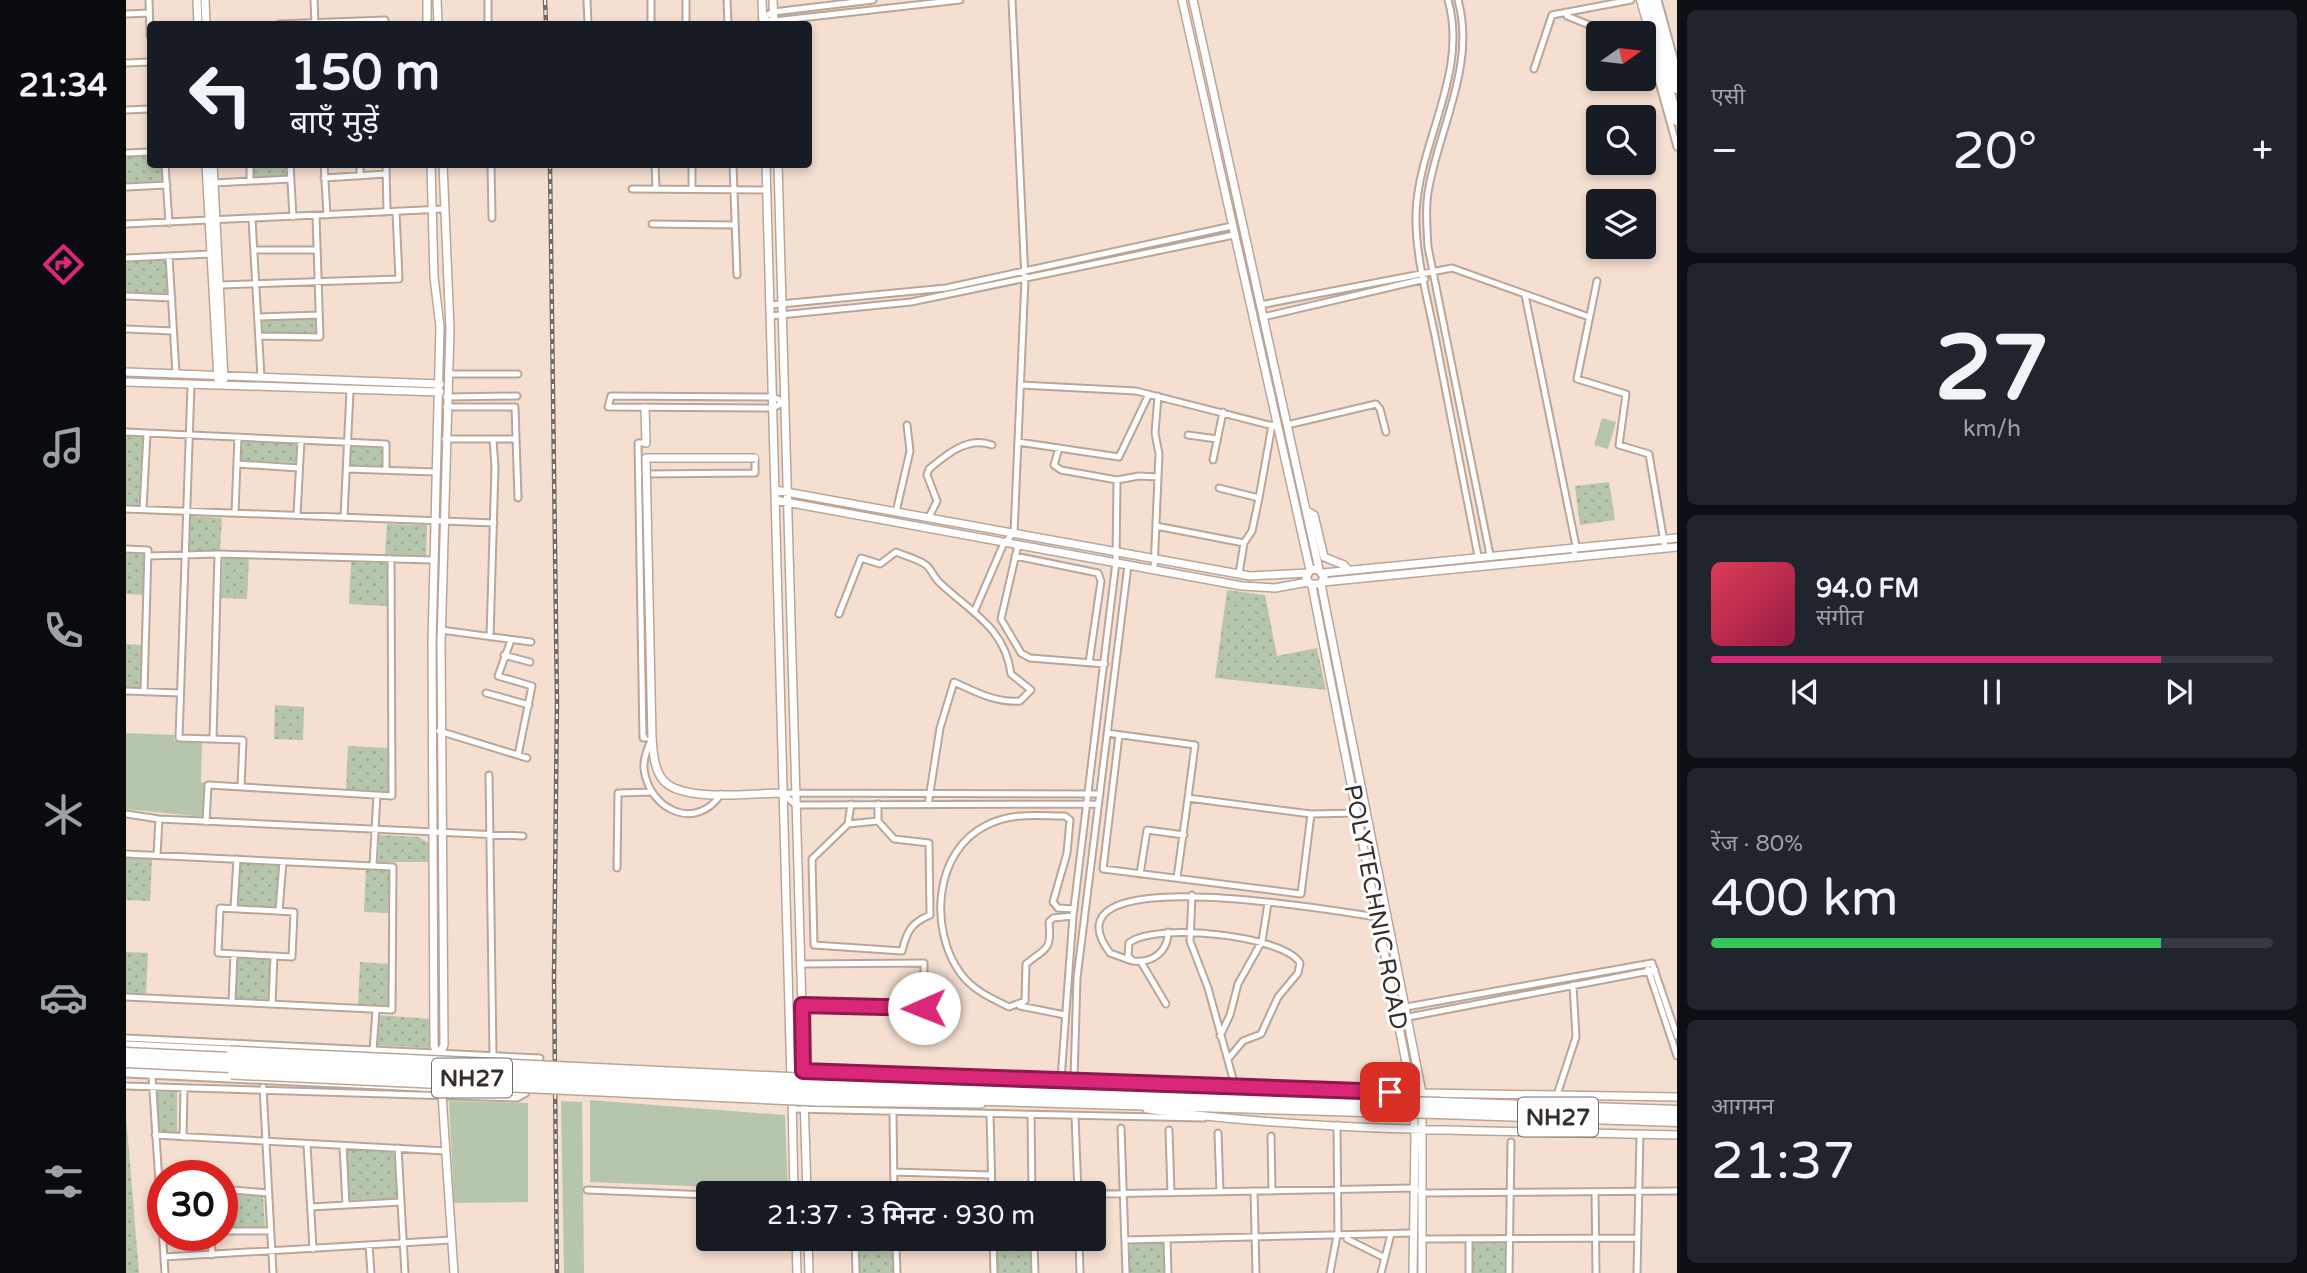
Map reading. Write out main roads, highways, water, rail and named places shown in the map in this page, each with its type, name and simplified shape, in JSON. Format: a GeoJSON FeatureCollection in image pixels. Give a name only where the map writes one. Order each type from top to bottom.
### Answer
{"type":"FeatureCollection","features":[{"type":"Feature","properties":{"kind":"highway"},"geometry":{"type":"LineString","coordinates":[[1642,0],[1645,21]]}},
{"type":"Feature","properties":{"kind":"highway"},"geometry":{"type":"LineString","coordinates":[[1652,0],[1669,93],[1677,120]]}},
{"type":"Feature","properties":{"kind":"highway"},"geometry":{"type":"LineString","coordinates":[[1656,63],[1669,93]]}},
{"type":"Feature","properties":{"kind":"highway","name":"NH27"},"geometry":{"type":"LineString","coordinates":[[126,1053],[1093,1104],[1677,1111]]}},
{"type":"Feature","properties":{"kind":"highway","name":"NH27"},"geometry":{"type":"LineString","coordinates":[[126,1062],[818,1090]]}},
{"type":"Feature","properties":{"kind":"highway"},"geometry":{"type":"LineString","coordinates":[[818,1090],[848,1092]]}},
{"type":"Feature","properties":{"kind":"highway","name":"NH27"},"geometry":{"type":"LineString","coordinates":[[848,1092],[1128,1090],[1399,1107]]}},
{"type":"Feature","properties":{"kind":"highway","name":"NH27"},"geometry":{"type":"LineString","coordinates":[[1439,1108],[1677,1121]]}},
{"type":"Feature","properties":{"kind":"railway"},"geometry":{"type":"LineString","coordinates":[[545,0],[546,21]]}},
{"type":"Feature","properties":{"kind":"railway"},"geometry":{"type":"LineString","coordinates":[[550,168],[557,702],[554,979],[557,1273]]}}]}
